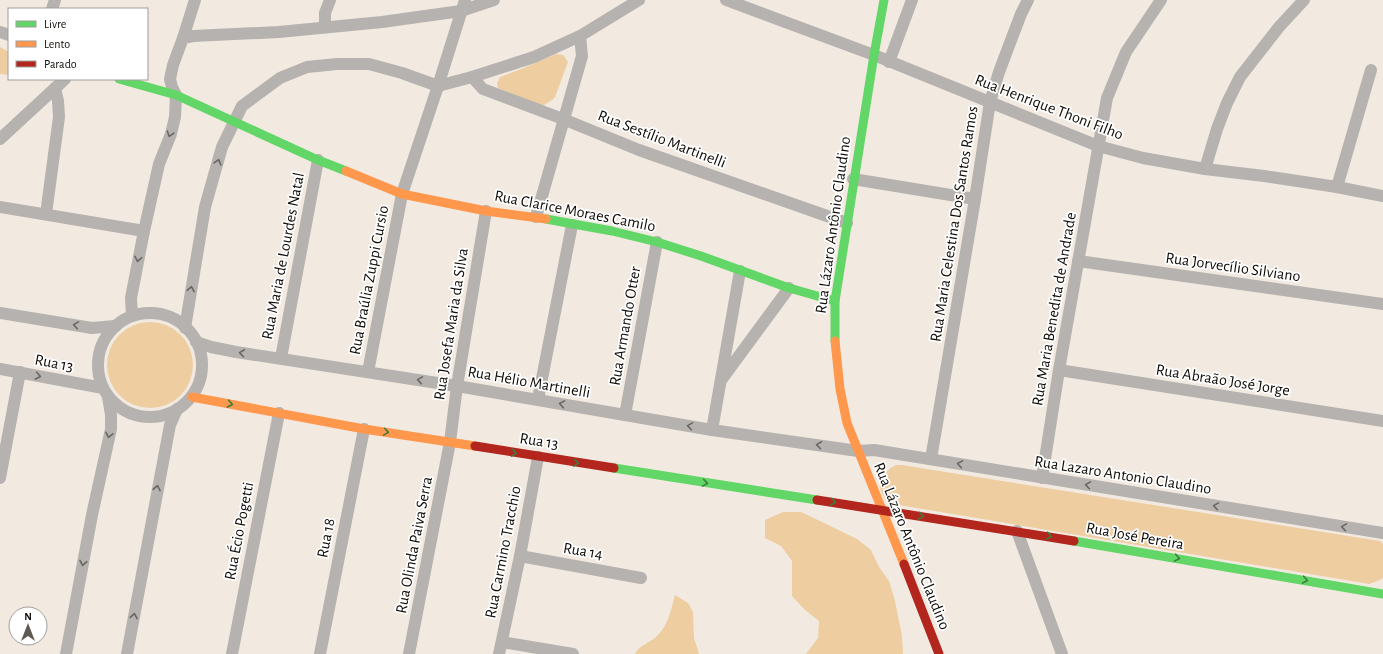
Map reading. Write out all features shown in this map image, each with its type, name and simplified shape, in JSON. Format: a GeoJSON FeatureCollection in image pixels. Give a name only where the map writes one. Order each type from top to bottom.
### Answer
{"type":"FeatureCollection","features":[{"type":"Feature","properties":{"kind":"street"},"geometry":{"type":"LineString","coordinates":[[132,316],[131,298],[144,231],[159,164],[171,134],[175,117],[176,95],[170,80],[173,65],[195,0]]}},
{"type":"Feature","properties":{"kind":"street"},"geometry":{"type":"LineString","coordinates":[[325,26],[325,13],[330,0]]}},
{"type":"Feature","properties":{"kind":"street"},"geometry":{"type":"LineString","coordinates":[[183,38],[193,36],[279,32],[325,26],[382,22],[494,0]]}},
{"type":"Feature","properties":{"kind":"street"},"geometry":{"type":"LineString","coordinates":[[185,328],[205,207],[222,148],[233,122],[242,106],[280,78],[307,67],[337,64],[368,64],[402,73],[438,86],[472,77],[534,57],[580,36],[638,0]]}},
{"type":"Feature","properties":{"kind":"street","name":"Rua Henrique Thoni Filho"},"geometry":{"type":"LineString","coordinates":[[726,0],[874,55],[1098,146],[1143,158],[1205,169],[1337,187],[1383,196]]}},
{"type":"Feature","properties":{"kind":"street","name":"Rua Lázaro Antônio Claudino"},"geometry":{"type":"LineString","coordinates":[[884,0],[853,179],[834,301],[835,349],[840,389],[847,423],[939,654]]}},
{"type":"Feature","properties":{"kind":"street"},"geometry":{"type":"LineString","coordinates":[[889,62],[912,0]]}},
{"type":"Feature","properties":{"kind":"street","name":"Rua Maria Celestina Dos Santos Ramos"},"geometry":{"type":"LineString","coordinates":[[931,459],[990,102],[1007,50],[1028,0]]}},
{"type":"Feature","properties":{"kind":"street","name":"Rua Maria Benedita de Andrade"},"geometry":{"type":"LineString","coordinates":[[1042,478],[1059,370],[1107,98],[1126,52],[1161,0]]}},
{"type":"Feature","properties":{"kind":"street"},"geometry":{"type":"LineString","coordinates":[[1205,169],[1217,129],[1227,103],[1240,77],[1279,28],[1304,0]]}},
{"type":"Feature","properties":{"kind":"street"},"geometry":{"type":"LineString","coordinates":[[402,194],[463,5]]}},
{"type":"Feature","properties":{"kind":"street"},"geometry":{"type":"LineString","coordinates":[[536,217],[582,56],[580,36]]}},
{"type":"Feature","properties":{"kind":"street"},"geometry":{"type":"LineString","coordinates":[[1337,187],[1371,70]]}},
{"type":"Feature","properties":{"kind":"street","name":"Rua Sestílio Martinelli"},"geometry":{"type":"LineString","coordinates":[[472,77],[483,89],[639,150],[847,223]]}},
{"type":"Feature","properties":{"kind":"street"},"geometry":{"type":"LineString","coordinates":[[0,139],[64,80]]}},
{"type":"Feature","properties":{"kind":"street","name":"Rua Clarice Moraes Camilo"},"geometry":{"type":"LineString","coordinates":[[124,80],[176,95],[318,160],[402,194],[486,211],[536,217],[572,225],[612,231],[656,242],[789,288],[834,301]]}},
{"type":"Feature","properties":{"kind":"street"},"geometry":{"type":"LineString","coordinates":[[46,214],[59,117],[55,88]]}},
{"type":"Feature","properties":{"kind":"street","name":"Rua Maria de Lourdes Natal"},"geometry":{"type":"LineString","coordinates":[[281,358],[318,160]]}},
{"type":"Feature","properties":{"kind":"street"},"geometry":{"type":"LineString","coordinates":[[853,179],[975,200]]}},
{"type":"Feature","properties":{"kind":"street","name":"Rua Braúlia Zuppi Cursio"},"geometry":{"type":"LineString","coordinates":[[368,372],[402,194]]}},
{"type":"Feature","properties":{"kind":"street"},"geometry":{"type":"LineString","coordinates":[[0,207],[144,231]]}},
{"type":"Feature","properties":{"kind":"street","name":"Rua Josefa Maria da Silva"},"geometry":{"type":"LineString","coordinates":[[450,442],[457,386],[486,211]]}},
{"type":"Feature","properties":{"kind":"street"},"geometry":{"type":"LineString","coordinates":[[538,399],[572,225]]}},
{"type":"Feature","properties":{"kind":"street","name":"Rua Armando Otter"},"geometry":{"type":"LineString","coordinates":[[625,415],[656,242]]}},
{"type":"Feature","properties":{"kind":"street","name":"Rua Jorvecílio Silviano"},"geometry":{"type":"LineString","coordinates":[[1078,260],[1383,304]]}},
{"type":"Feature","properties":{"kind":"street"},"geometry":{"type":"LineString","coordinates":[[712,430],[740,271]]}},
{"type":"Feature","properties":{"kind":"street"},"geometry":{"type":"LineString","coordinates":[[720,382],[789,288]]}},
{"type":"Feature","properties":{"kind":"street"},"geometry":{"type":"LineString","coordinates":[[0,313],[92,328],[115,326]]}},
{"type":"Feature","properties":{"kind":"street"},"geometry":{"type":"LineString","coordinates":[[66,654],[92,515],[111,429],[111,415],[97,370],[97,360],[103,342],[115,326],[132,316],[142,314],[170,317],[185,328],[196,342],[200,351],[202,369],[197,388],[192,397],[178,409],[160,416],[140,416],[122,410],[105,393]]}},
{"type":"Feature","properties":{"kind":"street","name":"Rua Hélio Martinelli"},"geometry":{"type":"LineString","coordinates":[[196,342],[211,347],[538,399],[712,430],[858,451]]}},
{"type":"Feature","properties":{"kind":"street","name":"Rua 13"},"geometry":{"type":"LineString","coordinates":[[0,369],[20,372],[105,393]]}},
{"type":"Feature","properties":{"kind":"street","name":"Rua Abraão José Jorge"},"geometry":{"type":"LineString","coordinates":[[1059,370],[1383,421]]}},
{"type":"Feature","properties":{"kind":"street"},"geometry":{"type":"LineString","coordinates":[[0,478],[20,372]]}},
{"type":"Feature","properties":{"kind":"street","name":"Rua 13"},"geometry":{"type":"LineString","coordinates":[[192,397],[364,429],[882,510]]}},
{"type":"Feature","properties":{"kind":"street"},"geometry":{"type":"LineString","coordinates":[[127,654],[170,425],[178,409]]}},
{"type":"Feature","properties":{"kind":"street","name":"Rua Écio Pogetti"},"geometry":{"type":"LineString","coordinates":[[232,654],[279,413]]}},
{"type":"Feature","properties":{"kind":"street","name":"Rua 18"},"geometry":{"type":"LineString","coordinates":[[320,654],[364,429]]}},
{"type":"Feature","properties":{"kind":"street","name":"Rua Olinda Paiva Serra"},"geometry":{"type":"LineString","coordinates":[[409,654],[450,442]]}},
{"type":"Feature","properties":{"kind":"street","name":"Rua Lazaro Antonio Claudino"},"geometry":{"type":"LineString","coordinates":[[858,451],[874,450],[1383,533]]}},
{"type":"Feature","properties":{"kind":"street","name":"Rua Carmino Tracchio"},"geometry":{"type":"LineString","coordinates":[[500,648],[520,556],[538,457]]}},
{"type":"Feature","properties":{"kind":"street","name":"Rua José Pereira"},"geometry":{"type":"LineString","coordinates":[[882,510],[1017,531],[1383,594]]}},
{"type":"Feature","properties":{"kind":"street"},"geometry":{"type":"LineString","coordinates":[[1017,531],[1062,654]]}},
{"type":"Feature","properties":{"kind":"street","name":"Rua 14"},"geometry":{"type":"LineString","coordinates":[[520,556],[641,578]]}},
{"type":"Feature","properties":{"kind":"street"},"geometry":{"type":"LineString","coordinates":[[500,648],[573,654]]}},
{"type":"Feature","properties":{"kind":"shaded area"},"geometry":{"type":"Polygon","coordinates":[[[0,47],[8,51],[8,75],[0,74],[0,47]]]}},
{"type":"Feature","properties":{"kind":"shaded area"},"geometry":{"type":"Polygon","coordinates":[[[556,54],[563,55],[568,62],[555,97],[544,105],[540,105],[498,88],[497,83],[500,77],[556,54]]]}},
{"type":"Feature","properties":{"kind":"shaded area"},"geometry":{"type":"Polygon","coordinates":[[[150,322],[167,325],[181,334],[190,348],[193,365],[190,382],[181,396],[167,405],[150,408],[133,405],[119,396],[110,382],[107,365],[110,348],[119,334],[133,325],[150,322]]]}},
{"type":"Feature","properties":{"kind":"shaded area"},"geometry":{"type":"Polygon","coordinates":[[[896,465],[1380,541],[1383,544],[1383,578],[1369,584],[887,503],[880,484],[882,477],[887,471],[896,465]]]}},
{"type":"Feature","properties":{"kind":"shaded area"},"geometry":{"type":"Polygon","coordinates":[[[783,512],[801,512],[857,539],[871,550],[879,567],[889,581],[895,601],[902,636],[903,654],[806,654],[818,638],[819,621],[804,609],[792,596],[792,561],[781,546],[765,538],[765,520],[783,512]]]}},
{"type":"Feature","properties":{"kind":"shaded area"},"geometry":{"type":"Polygon","coordinates":[[[675,595],[688,603],[693,612],[694,638],[699,654],[635,654],[641,647],[660,633],[668,618],[675,595]]]}},
{"type":"Feature","properties":{"kind":"traffic: fast"},"geometry":{"type":"LineString","coordinates":[[835,341],[835,301],[884,0]]}},
{"type":"Feature","properties":{"kind":"traffic: fast"},"geometry":{"type":"LineString","coordinates":[[123,80],[176,95],[318,160],[346,171]]}},
{"type":"Feature","properties":{"kind":"traffic: fast"},"geometry":{"type":"LineString","coordinates":[[546,219],[612,231],[657,242],[701,256],[789,288],[835,301]]}},
{"type":"Feature","properties":{"kind":"traffic: fast"},"geometry":{"type":"LineString","coordinates":[[614,468],[817,500]]}},
{"type":"Feature","properties":{"kind":"traffic: fast"},"geometry":{"type":"LineString","coordinates":[[1074,541],[1383,594]]}},
{"type":"Feature","properties":{"kind":"traffic: slow"},"geometry":{"type":"LineString","coordinates":[[346,171],[402,194],[486,211],[546,219]]}},
{"type":"Feature","properties":{"kind":"traffic: slow"},"geometry":{"type":"LineString","coordinates":[[835,341],[840,389],[847,423],[904,564]]}},
{"type":"Feature","properties":{"kind":"traffic: slow"},"geometry":{"type":"LineString","coordinates":[[192,397],[364,429],[475,446]]}},
{"type":"Feature","properties":{"kind":"traffic: jam"},"geometry":{"type":"LineString","coordinates":[[475,446],[614,468]]}},
{"type":"Feature","properties":{"kind":"traffic: jam"},"geometry":{"type":"LineString","coordinates":[[817,500],[1074,541]]}},
{"type":"Feature","properties":{"kind":"traffic: jam"},"geometry":{"type":"LineString","coordinates":[[904,564],[939,654]]}}]}
